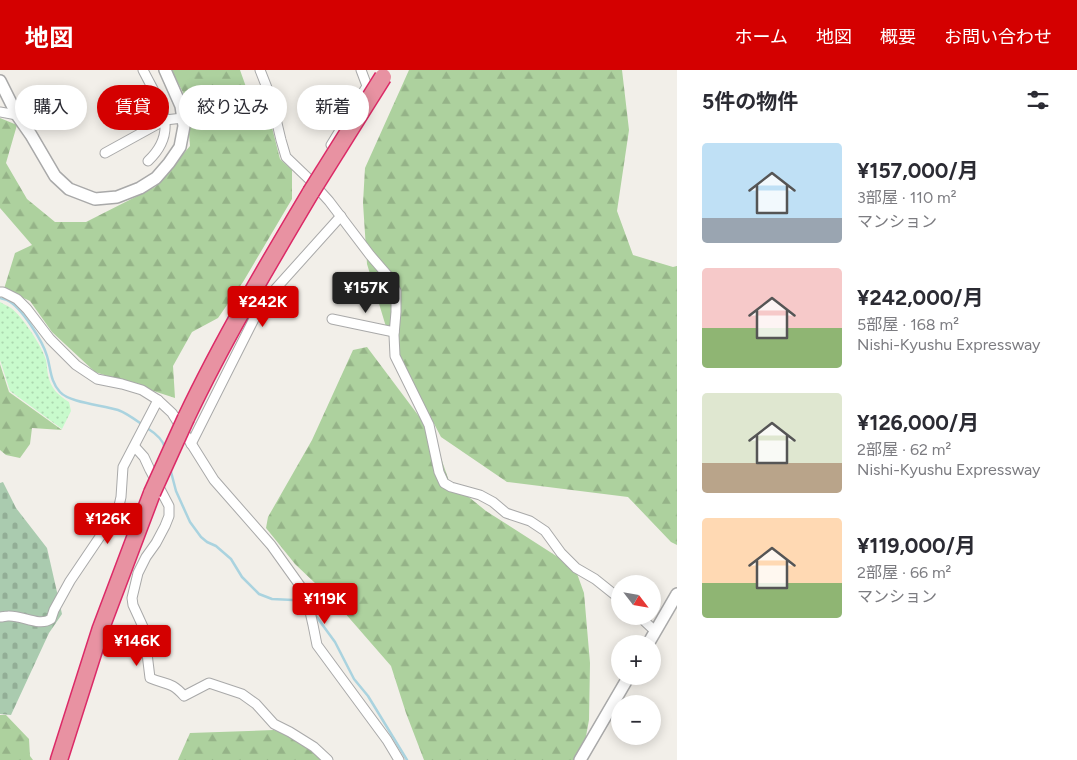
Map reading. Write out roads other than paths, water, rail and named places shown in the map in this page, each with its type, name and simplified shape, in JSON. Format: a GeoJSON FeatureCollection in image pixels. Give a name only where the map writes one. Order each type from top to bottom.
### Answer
{"type":"FeatureCollection","features":[{"type":"Feature","properties":{"kind":"highway"},"geometry":{"type":"LineString","coordinates":[[58,760],[102,628],[152,493],[186,418],[210,369],[311,186],[386,72]]}},
{"type":"Feature","properties":{"kind":"street"},"geometry":{"type":"LineString","coordinates":[[143,70],[150,85]]}},
{"type":"Feature","properties":{"kind":"street"},"geometry":{"type":"LineString","coordinates":[[165,70],[179,102]]}},
{"type":"Feature","properties":{"kind":"street"},"geometry":{"type":"LineString","coordinates":[[260,70],[271,98],[286,157],[341,216],[389,277],[396,291],[395,356],[429,424],[439,472],[444,483],[451,487],[480,495],[493,502],[506,513],[530,521],[545,531],[561,553],[576,568],[595,579],[611,592]]}},
{"type":"Feature","properties":{"kind":"street"},"geometry":{"type":"LineString","coordinates":[[311,186],[367,86],[361,70]]}},
{"type":"Feature","properties":{"kind":"street"},"geometry":{"type":"LineString","coordinates":[[0,81],[15,110]]}},
{"type":"Feature","properties":{"kind":"street"},"geometry":{"type":"LineString","coordinates":[[0,112],[15,115]]}},
{"type":"Feature","properties":{"kind":"street"},"geometry":{"type":"LineString","coordinates":[[27,130],[55,176],[69,189],[95,198],[118,197],[140,188],[156,178],[180,147],[183,130]]}},
{"type":"Feature","properties":{"kind":"street"},"geometry":{"type":"LineString","coordinates":[[105,153],[147,130]]}},
{"type":"Feature","properties":{"kind":"street"},"geometry":{"type":"LineString","coordinates":[[148,161],[163,141],[165,130]]}},
{"type":"Feature","properties":{"kind":"street"},"geometry":{"type":"LineString","coordinates":[[191,444],[261,305],[341,216]]}},
{"type":"Feature","properties":{"kind":"street"},"geometry":{"type":"LineString","coordinates":[[0,292],[17,299],[50,339],[76,365],[97,379],[142,390],[158,400],[172,413],[214,480],[272,544],[306,594],[317,645],[387,740],[398,760]]}},
{"type":"Feature","properties":{"kind":"street"},"geometry":{"type":"LineString","coordinates":[[332,319],[394,332]]}},
{"type":"Feature","properties":{"kind":"street"},"geometry":{"type":"LineString","coordinates":[[0,617],[8,616],[46,622],[51,619],[70,581],[118,510],[123,467],[158,400]]}},
{"type":"Feature","properties":{"kind":"street"},"geometry":{"type":"LineString","coordinates":[[135,447],[144,457],[169,506],[166,526],[138,573],[132,598],[133,605],[144,629],[150,678],[169,683],[184,696],[210,682],[242,694],[256,704],[274,724],[314,747],[328,760]]}},
{"type":"Feature","properties":{"kind":"street"},"geometry":{"type":"LineString","coordinates":[[653,635],[677,594]]}},
{"type":"Feature","properties":{"kind":"street"},"geometry":{"type":"LineString","coordinates":[[649,625],[655,631]]}},
{"type":"Feature","properties":{"kind":"street"},"geometry":{"type":"LineString","coordinates":[[580,760],[624,685]]}},
{"type":"Feature","properties":{"kind":"waterway"},"geometry":{"type":"LineString","coordinates":[[0,298],[7,300],[19,309],[31,325],[45,350],[53,379],[60,392],[71,399],[112,408],[126,414],[156,434],[161,439],[165,448]]}},
{"type":"Feature","properties":{"kind":"waterway"},"geometry":{"type":"LineString","coordinates":[[170,468],[176,491],[190,522],[201,537],[216,546],[231,559],[242,577],[259,594],[272,599],[293,600],[306,607]]}},
{"type":"Feature","properties":{"kind":"waterway"},"geometry":{"type":"LineString","coordinates":[[313,612],[335,642],[354,679],[368,696],[407,760]]}}]}
